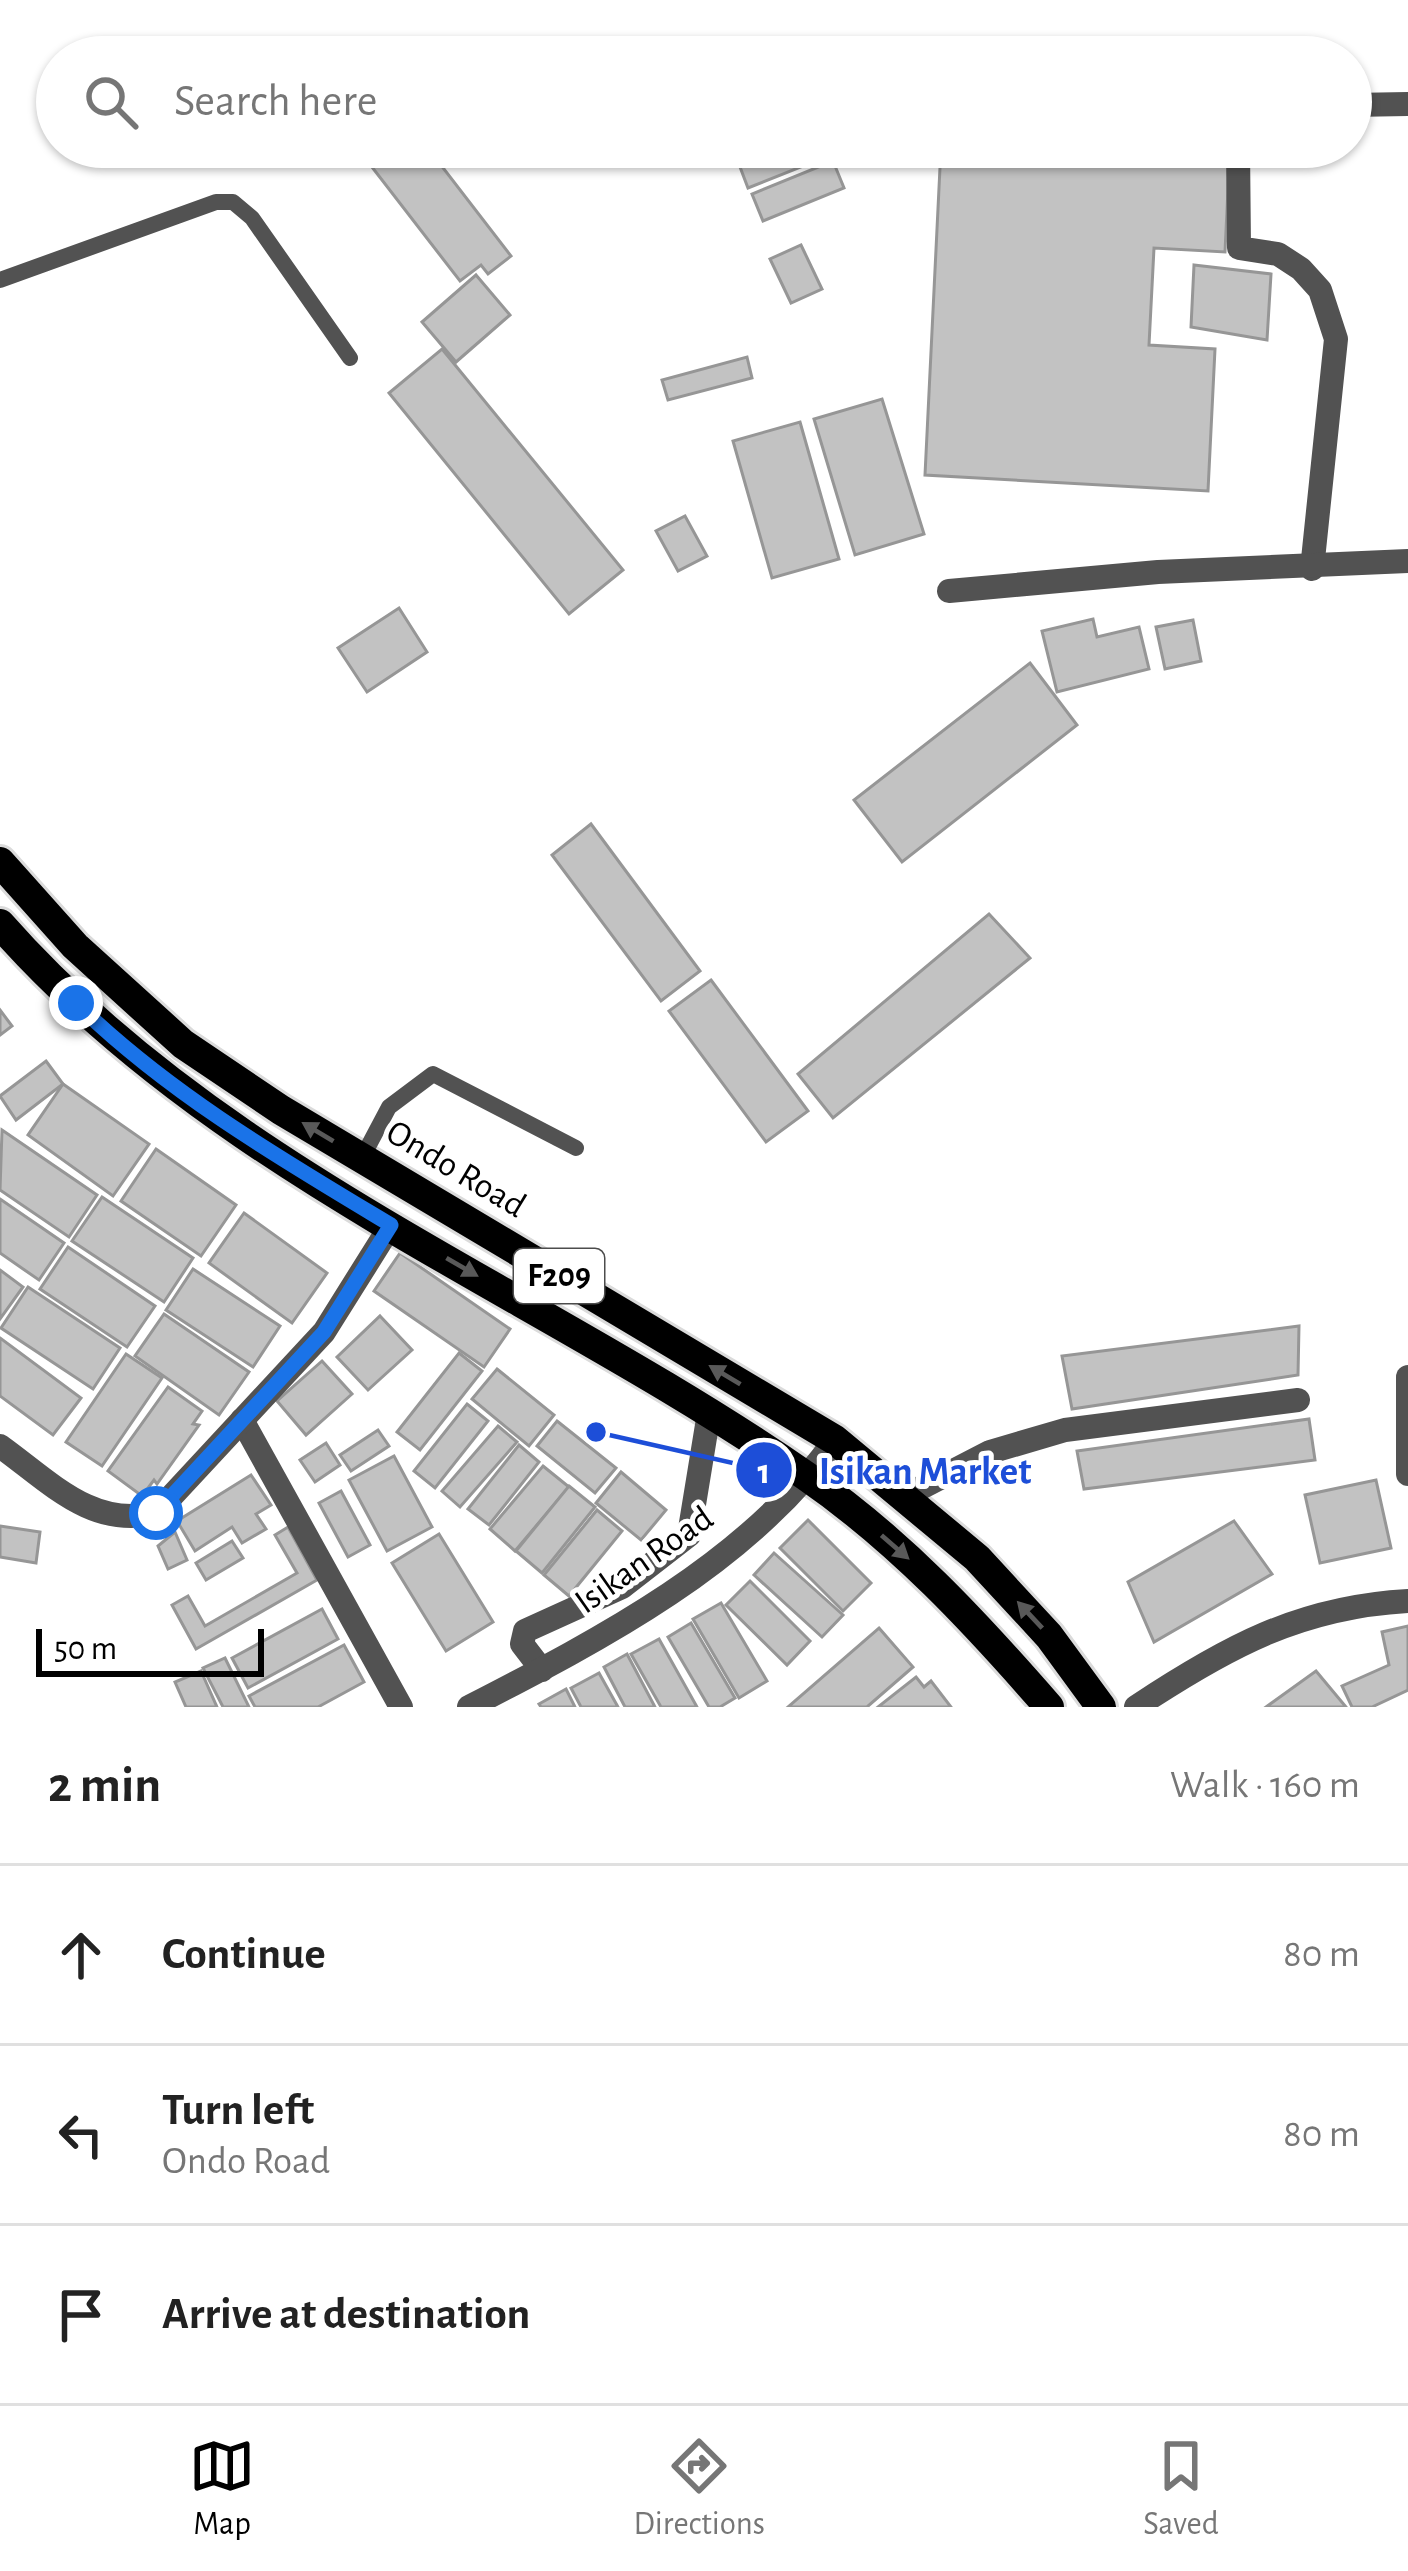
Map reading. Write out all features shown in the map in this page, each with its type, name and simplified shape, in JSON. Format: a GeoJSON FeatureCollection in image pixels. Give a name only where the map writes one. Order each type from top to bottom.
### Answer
{"type":"FeatureCollection","features":[{"type":"Feature","properties":{"kind":"main road","name":"Ondo Road"},"geometry":{"type":"LineString","coordinates":[[0,862],[75,946],[184,1044],[362,1158],[835,1440],[977,1558],[1049,1636],[1101,1707]]}},
{"type":"Feature","properties":{"kind":"main road","name":"F209"},"geometry":{"type":"LineString","coordinates":[[0,924],[103,1029],[156,1073],[304,1174],[710,1413],[809,1478],[892,1542],[967,1613],[1048,1707]]}},
{"type":"Feature","properties":{"kind":"street"},"geometry":{"type":"LineString","coordinates":[[1372,105],[1408,104]]}},
{"type":"Feature","properties":{"kind":"street"},"geometry":{"type":"LineString","coordinates":[[1238,168],[1239,248],[1278,254],[1301,269],[1320,290],[1336,339],[1312,569]]}},
{"type":"Feature","properties":{"kind":"street"},"geometry":{"type":"LineString","coordinates":[[949,591],[1158,572],[1312,569],[1408,561]]}},
{"type":"Feature","properties":{"kind":"street"},"geometry":{"type":"LineString","coordinates":[[0,1445],[86,1509],[130,1520],[156,1513],[324,1332],[391,1225]]}},
{"type":"Feature","properties":{"kind":"street"},"geometry":{"type":"LineString","coordinates":[[1408,1377],[1408,1474]]}},
{"type":"Feature","properties":{"kind":"street"},"geometry":{"type":"LineString","coordinates":[[903,1497],[990,1452],[1065,1430],[1298,1400]]}},
{"type":"Feature","properties":{"kind":"street"},"geometry":{"type":"LineString","coordinates":[[542,1670],[522,1644],[525,1631],[622,1587],[689,1535],[695,1523],[710,1413]]}},
{"type":"Feature","properties":{"kind":"street"},"geometry":{"type":"LineString","coordinates":[[242,1420],[401,1707]]}},
{"type":"Feature","properties":{"kind":"street","name":"Isikan Road"},"geometry":{"type":"LineString","coordinates":[[469,1707],[542,1670],[705,1567],[809,1478],[835,1440]]}},
{"type":"Feature","properties":{"kind":"street"},"geometry":{"type":"LineString","coordinates":[[1136,1707],[1222,1650],[1289,1622],[1408,1601]]}},
{"type":"Feature","properties":{"kind":"lane"},"geometry":{"type":"LineString","coordinates":[[0,280],[216,202],[233,202],[252,218],[350,358]]}},
{"type":"Feature","properties":{"kind":"lane"},"geometry":{"type":"LineString","coordinates":[[362,1158],[389,1107],[434,1074],[576,1148]]}},
{"type":"Feature","properties":{"kind":"building"},"geometry":{"type":"Polygon","coordinates":[[[373,168],[443,168],[511,256],[488,274],[481,265],[460,281],[373,168]]]}},
{"type":"Feature","properties":{"kind":"building"},"geometry":{"type":"Polygon","coordinates":[[[740,168],[798,168],[748,188],[740,168]]]}},
{"type":"Feature","properties":{"kind":"building"},"geometry":{"type":"Polygon","coordinates":[[[816,168],[836,168],[844,188],[763,221],[752,194],[816,168]]]}},
{"type":"Feature","properties":{"kind":"building"},"geometry":{"type":"Polygon","coordinates":[[[940,168],[1229,168],[1225,252],[1154,248],[1149,345],[1215,349],[1208,491],[925,475],[940,168]]]}},
{"type":"Feature","properties":{"kind":"building"},"geometry":{"type":"Polygon","coordinates":[[[801,245],[822,289],[791,303],[770,259],[801,245]]]}},
{"type":"Feature","properties":{"kind":"building"},"geometry":{"type":"Polygon","coordinates":[[[1194,265],[1271,274],[1267,340],[1191,327],[1194,265]]]}},
{"type":"Feature","properties":{"kind":"building"},"geometry":{"type":"Polygon","coordinates":[[[476,275],[510,315],[456,362],[422,322],[476,275]]]}},
{"type":"Feature","properties":{"kind":"building"},"geometry":{"type":"Polygon","coordinates":[[[442,349],[623,570],[569,614],[389,393],[442,349]]]}},
{"type":"Feature","properties":{"kind":"building"},"geometry":{"type":"Polygon","coordinates":[[[747,357],[752,378],[668,400],[662,380],[747,357]]]}},
{"type":"Feature","properties":{"kind":"building"},"geometry":{"type":"Polygon","coordinates":[[[882,399],[924,534],[855,555],[814,419],[882,399]]]}},
{"type":"Feature","properties":{"kind":"building"},"geometry":{"type":"Polygon","coordinates":[[[800,422],[839,559],[772,578],[733,441],[800,422]]]}},
{"type":"Feature","properties":{"kind":"building"},"geometry":{"type":"Polygon","coordinates":[[[685,516],[707,556],[678,571],[656,531],[685,516]]]}},
{"type":"Feature","properties":{"kind":"building"},"geometry":{"type":"Polygon","coordinates":[[[399,608],[427,652],[367,692],[338,648],[399,608]]]}},
{"type":"Feature","properties":{"kind":"building"},"geometry":{"type":"Polygon","coordinates":[[[1093,619],[1097,637],[1139,627],[1149,669],[1057,692],[1042,631],[1093,619]]]}},
{"type":"Feature","properties":{"kind":"building"},"geometry":{"type":"Polygon","coordinates":[[[1193,620],[1201,661],[1165,669],[1156,627],[1193,620]]]}},
{"type":"Feature","properties":{"kind":"building"},"geometry":{"type":"Polygon","coordinates":[[[1030,663],[1077,725],[902,862],[854,800],[1030,663]]]}},
{"type":"Feature","properties":{"kind":"building"},"geometry":{"type":"Polygon","coordinates":[[[591,824],[700,971],[661,1001],[552,855],[591,824]]]}},
{"type":"Feature","properties":{"kind":"building"},"geometry":{"type":"Polygon","coordinates":[[[989,914],[1030,958],[833,1118],[798,1074],[989,914]]]}},
{"type":"Feature","properties":{"kind":"building"},"geometry":{"type":"Polygon","coordinates":[[[711,980],[808,1111],[766,1142],[669,1011],[711,980]]]}},
{"type":"Feature","properties":{"kind":"building"},"geometry":{"type":"Polygon","coordinates":[[[0,1010],[12,1026],[0,1035],[0,1010]]]}},
{"type":"Feature","properties":{"kind":"building"},"geometry":{"type":"Polygon","coordinates":[[[46,1061],[63,1084],[16,1120],[0,1096],[46,1061]]]}},
{"type":"Feature","properties":{"kind":"building"},"geometry":{"type":"Polygon","coordinates":[[[63,1084],[149,1144],[113,1196],[28,1135],[63,1084]]]}},
{"type":"Feature","properties":{"kind":"building"},"geometry":{"type":"Polygon","coordinates":[[[2,1130],[97,1195],[69,1237],[0,1190],[2,1130]]]}},
{"type":"Feature","properties":{"kind":"building"},"geometry":{"type":"Polygon","coordinates":[[[156,1149],[236,1205],[201,1256],[121,1201],[156,1149]]]}},
{"type":"Feature","properties":{"kind":"building"},"geometry":{"type":"Polygon","coordinates":[[[102,1197],[193,1258],[164,1302],[72,1241],[102,1197]]]}},
{"type":"Feature","properties":{"kind":"building"},"geometry":{"type":"Polygon","coordinates":[[[0,1199],[64,1243],[39,1280],[0,1253],[0,1199]]]}},
{"type":"Feature","properties":{"kind":"building"},"geometry":{"type":"Polygon","coordinates":[[[244,1213],[327,1273],[292,1323],[209,1263],[244,1213]]]}},
{"type":"Feature","properties":{"kind":"building"},"geometry":{"type":"Polygon","coordinates":[[[68,1247],[155,1306],[127,1347],[40,1289],[68,1247]]]}},
{"type":"Feature","properties":{"kind":"building"},"geometry":{"type":"Polygon","coordinates":[[[400,1253],[510,1329],[484,1367],[374,1291],[400,1253]]]}},
{"type":"Feature","properties":{"kind":"building"},"geometry":{"type":"Polygon","coordinates":[[[193,1269],[280,1326],[253,1367],[166,1310],[193,1269]]]}},
{"type":"Feature","properties":{"kind":"building"},"geometry":{"type":"Polygon","coordinates":[[[0,1270],[23,1287],[0,1319],[0,1270]]]}},
{"type":"Feature","properties":{"kind":"building"},"geometry":{"type":"Polygon","coordinates":[[[28,1287],[120,1348],[93,1389],[1,1328],[28,1287]]]}},
{"type":"Feature","properties":{"kind":"building"},"geometry":{"type":"Polygon","coordinates":[[[164,1314],[249,1372],[219,1415],[135,1356],[164,1314]]]}},
{"type":"Feature","properties":{"kind":"building"},"geometry":{"type":"Polygon","coordinates":[[[380,1316],[412,1350],[368,1390],[337,1357],[380,1316]]]}},
{"type":"Feature","properties":{"kind":"building"},"geometry":{"type":"Polygon","coordinates":[[[1299,1326],[1298,1375],[1072,1409],[1062,1356],[1299,1326]]]}},
{"type":"Feature","properties":{"kind":"building"},"geometry":{"type":"Polygon","coordinates":[[[0,1338],[81,1398],[53,1435],[0,1396],[0,1338]]]}},
{"type":"Feature","properties":{"kind":"building"},"geometry":{"type":"Polygon","coordinates":[[[459,1353],[482,1371],[420,1450],[397,1432],[459,1353]]]}},
{"type":"Feature","properties":{"kind":"building"},"geometry":{"type":"Polygon","coordinates":[[[126,1354],[162,1378],[102,1466],[66,1442],[126,1354]]]}},
{"type":"Feature","properties":{"kind":"building"},"geometry":{"type":"Polygon","coordinates":[[[322,1361],[352,1394],[306,1435],[277,1401],[322,1361]]]}},
{"type":"Feature","properties":{"kind":"building"},"geometry":{"type":"Polygon","coordinates":[[[497,1369],[554,1415],[529,1446],[472,1399],[497,1369]]]}},
{"type":"Feature","properties":{"kind":"building"},"geometry":{"type":"Polygon","coordinates":[[[168,1387],[202,1411],[193,1424],[199,1425],[157,1484],[154,1480],[142,1496],[108,1471],[168,1387]]]}},
{"type":"Feature","properties":{"kind":"building"},"geometry":{"type":"Polygon","coordinates":[[[467,1404],[488,1421],[435,1488],[414,1471],[467,1404]]]}},
{"type":"Feature","properties":{"kind":"building"},"geometry":{"type":"Polygon","coordinates":[[[1309,1419],[1315,1460],[1084,1489],[1077,1451],[1309,1419]]]}},
{"type":"Feature","properties":{"kind":"building"},"geometry":{"type":"Polygon","coordinates":[[[557,1421],[616,1468],[595,1493],[537,1446],[557,1421]]]}},
{"type":"Feature","properties":{"kind":"building"},"geometry":{"type":"Polygon","coordinates":[[[498,1426],[517,1442],[460,1507],[442,1491],[498,1426]]]}},
{"type":"Feature","properties":{"kind":"building"},"geometry":{"type":"Polygon","coordinates":[[[378,1430],[389,1446],[351,1471],[340,1455],[378,1430]]]}},
{"type":"Feature","properties":{"kind":"building"},"geometry":{"type":"Polygon","coordinates":[[[326,1443],[340,1465],[315,1482],[300,1460],[326,1443]]]}},
{"type":"Feature","properties":{"kind":"building"},"geometry":{"type":"Polygon","coordinates":[[[519,1445],[539,1462],[489,1525],[468,1509],[519,1445]]]}},
{"type":"Feature","properties":{"kind":"building"},"geometry":{"type":"Polygon","coordinates":[[[394,1456],[432,1527],[387,1551],[349,1480],[394,1456]]]}},
{"type":"Feature","properties":{"kind":"building"},"geometry":{"type":"Polygon","coordinates":[[[543,1466],[569,1487],[515,1551],[490,1529],[543,1466]]]}},
{"type":"Feature","properties":{"kind":"building"},"geometry":{"type":"Polygon","coordinates":[[[621,1472],[666,1510],[641,1540],[596,1503],[621,1472]]]}},
{"type":"Feature","properties":{"kind":"building"},"geometry":{"type":"Polygon","coordinates":[[[251,1475],[271,1505],[256,1514],[266,1529],[242,1543],[232,1527],[195,1551],[177,1521],[251,1475]]]}},
{"type":"Feature","properties":{"kind":"building"},"geometry":{"type":"Polygon","coordinates":[[[1376,1480],[1391,1548],[1320,1563],[1305,1495],[1376,1480]]]}},
{"type":"Feature","properties":{"kind":"building"},"geometry":{"type":"Polygon","coordinates":[[[569,1486],[595,1507],[542,1573],[516,1551],[569,1486]]]}},
{"type":"Feature","properties":{"kind":"building"},"geometry":{"type":"Polygon","coordinates":[[[341,1491],[370,1545],[348,1557],[319,1503],[341,1491]]]}},
{"type":"Feature","properties":{"kind":"building"},"geometry":{"type":"Polygon","coordinates":[[[597,1510],[622,1531],[569,1596],[544,1575],[597,1510]]]}},
{"type":"Feature","properties":{"kind":"building"},"geometry":{"type":"Polygon","coordinates":[[[808,1520],[871,1583],[843,1611],[780,1548],[808,1520]]]}},
{"type":"Feature","properties":{"kind":"building"},"geometry":{"type":"Polygon","coordinates":[[[1234,1521],[1272,1574],[1154,1642],[1128,1582],[1234,1521]]]}},
{"type":"Feature","properties":{"kind":"building"},"geometry":{"type":"Polygon","coordinates":[[[0,1526],[40,1532],[36,1563],[0,1557],[0,1526]]]}},
{"type":"Feature","properties":{"kind":"building"},"geometry":{"type":"Polygon","coordinates":[[[288,1527],[317,1580],[196,1649],[172,1605],[188,1596],[205,1626],[297,1573],[275,1535],[288,1527]]]}},
{"type":"Feature","properties":{"kind":"building"},"geometry":{"type":"Polygon","coordinates":[[[175,1532],[187,1560],[168,1569],[158,1546],[175,1532]]]}},
{"type":"Feature","properties":{"kind":"building"},"geometry":{"type":"Polygon","coordinates":[[[439,1534],[493,1622],[446,1651],[392,1563],[439,1534]]]}},
{"type":"Feature","properties":{"kind":"building"},"geometry":{"type":"Polygon","coordinates":[[[232,1541],[243,1558],[206,1580],[196,1563],[232,1541]]]}},
{"type":"Feature","properties":{"kind":"building"},"geometry":{"type":"Polygon","coordinates":[[[774,1553],[843,1615],[822,1637],[754,1575],[774,1553]]]}},
{"type":"Feature","properties":{"kind":"building"},"geometry":{"type":"Polygon","coordinates":[[[750,1581],[810,1641],[787,1665],[726,1605],[750,1581]]]}},
{"type":"Feature","properties":{"kind":"building"},"geometry":{"type":"Polygon","coordinates":[[[721,1603],[767,1681],[739,1698],[693,1619],[721,1603]]]}},
{"type":"Feature","properties":{"kind":"building"},"geometry":{"type":"Polygon","coordinates":[[[322,1609],[338,1639],[248,1688],[232,1658],[322,1609]]]}},
{"type":"Feature","properties":{"kind":"building"},"geometry":{"type":"Polygon","coordinates":[[[691,1623],[735,1698],[720,1707],[709,1707],[668,1637],[691,1623]]]}},
{"type":"Feature","properties":{"kind":"building"},"geometry":{"type":"Polygon","coordinates":[[[1408,1626],[1408,1690],[1372,1707],[1352,1707],[1342,1686],[1389,1665],[1382,1632],[1408,1626]]]}},
{"type":"Feature","properties":{"kind":"building"},"geometry":{"type":"Polygon","coordinates":[[[879,1628],[913,1667],[867,1707],[788,1707],[879,1628]]]}},
{"type":"Feature","properties":{"kind":"building"},"geometry":{"type":"Polygon","coordinates":[[[659,1639],[697,1707],[661,1707],[631,1654],[659,1639]]]}},
{"type":"Feature","properties":{"kind":"building"},"geometry":{"type":"Polygon","coordinates":[[[344,1645],[364,1682],[318,1707],[255,1707],[249,1696],[344,1645]]]}},
{"type":"Feature","properties":{"kind":"building"},"geometry":{"type":"Polygon","coordinates":[[[627,1654],[655,1707],[625,1707],[604,1667],[627,1654]]]}},
{"type":"Feature","properties":{"kind":"building"},"geometry":{"type":"Polygon","coordinates":[[[225,1658],[249,1707],[223,1707],[203,1668],[225,1658]]]}},
{"type":"Feature","properties":{"kind":"building"},"geometry":{"type":"Polygon","coordinates":[[[201,1671],[217,1707],[186,1707],[175,1682],[201,1671]]]}},
{"type":"Feature","properties":{"kind":"building"},"geometry":{"type":"Polygon","coordinates":[[[1316,1671],[1346,1707],[1266,1707],[1316,1671]]]}},
{"type":"Feature","properties":{"kind":"building"},"geometry":{"type":"Polygon","coordinates":[[[599,1673],[618,1707],[581,1707],[571,1688],[599,1673]]]}},
{"type":"Feature","properties":{"kind":"building"},"geometry":{"type":"Polygon","coordinates":[[[916,1677],[924,1687],[931,1681],[951,1707],[878,1707],[916,1677]]]}},
{"type":"Feature","properties":{"kind":"building"},"geometry":{"type":"Polygon","coordinates":[[[566,1689],[575,1707],[539,1704],[566,1689]]]}},
{"type":"Feature","properties":{"kind":"place","name":"Isikan Market"},"geometry":{"type":"Point","coordinates":[596,1432]}},
{"type":"Feature","properties":{"kind":"route"},"geometry":{"type":"LineString","coordinates":[[76,1003],[156,1073],[304,1174],[391,1225],[324,1332],[156,1513]]}}]}
